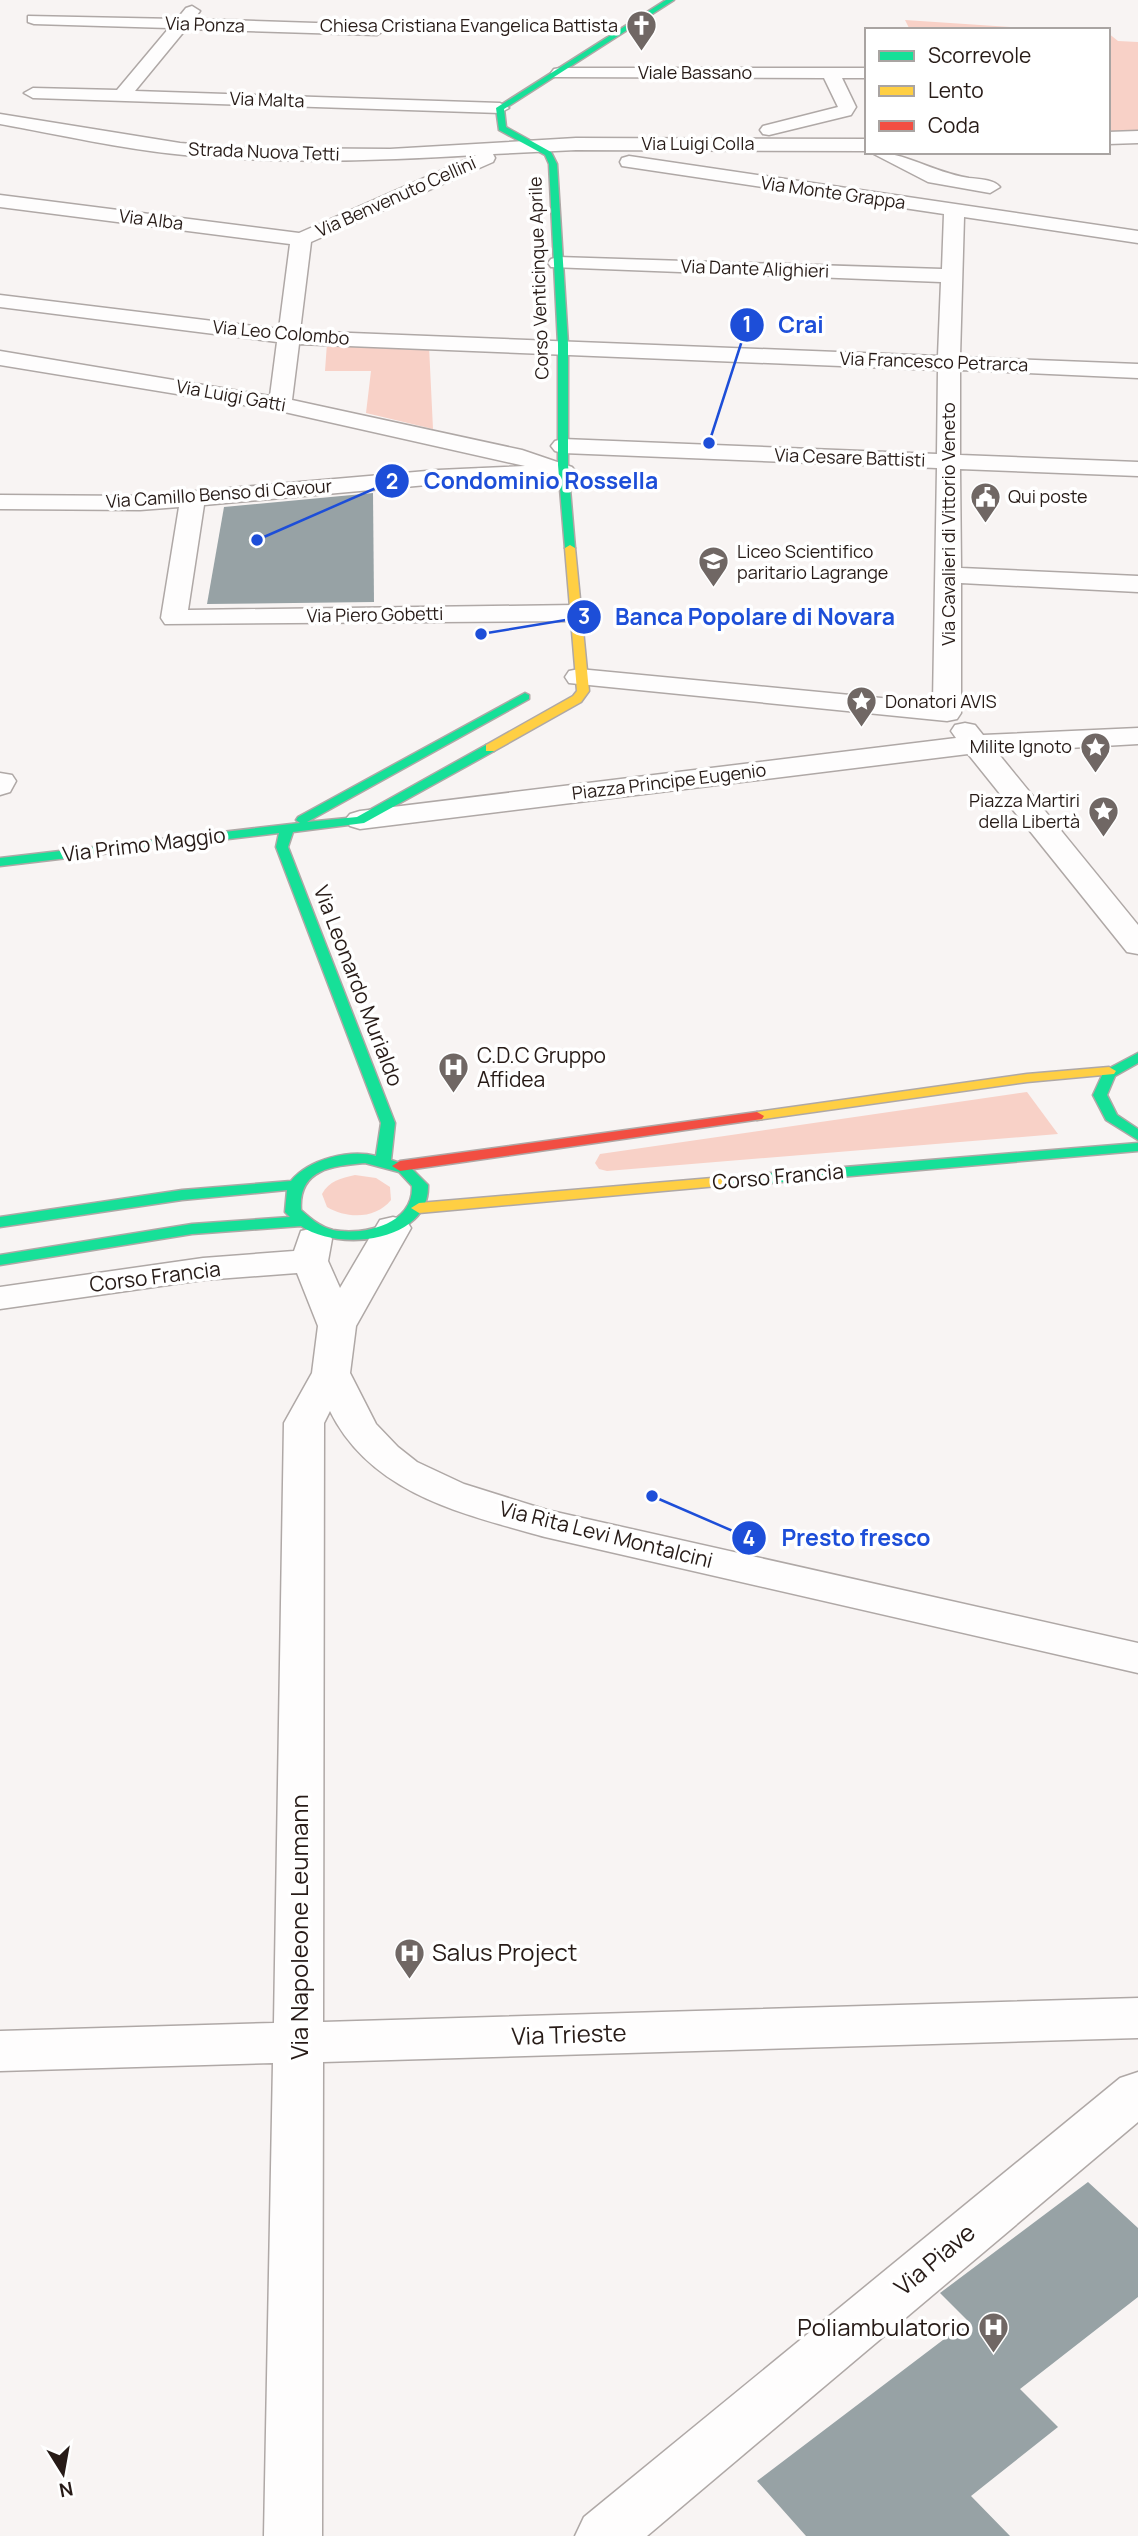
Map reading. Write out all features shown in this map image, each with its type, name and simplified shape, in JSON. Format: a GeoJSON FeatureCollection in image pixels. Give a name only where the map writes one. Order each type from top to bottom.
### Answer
{"type":"FeatureCollection","features":[{"type":"Feature","properties":{"kind":"street"},"geometry":{"type":"LineString","coordinates":[[123,94],[200,0]]}},
{"type":"Feature","properties":{"kind":"street"},"geometry":{"type":"LineString","coordinates":[[500,108],[560,73],[671,0]]}},
{"type":"Feature","properties":{"kind":"street","name":"Via Ponza"},"geometry":{"type":"LineString","coordinates":[[34,19],[377,30]]}},
{"type":"Feature","properties":{"kind":"street","name":"Viale Bassano"},"geometry":{"type":"LineString","coordinates":[[560,73],[865,73]]}},
{"type":"Feature","properties":{"kind":"street"},"geometry":{"type":"LineString","coordinates":[[751,144],[759,135],[786,123],[845,111],[848,107],[831,74]]}},
{"type":"Feature","properties":{"kind":"street","name":"Via Malta"},"geometry":{"type":"LineString","coordinates":[[33,93],[500,108]]}},
{"type":"Feature","properties":{"kind":"street","name":"Corso Venticinque Aprile"},"geometry":{"type":"LineString","coordinates":[[500,108],[502,128],[548,155],[553,164],[563,348],[564,472],[576,613],[574,678]]}},
{"type":"Feature","properties":{"kind":"street","name":"Strada Nuova Tetti"},"geometry":{"type":"LineString","coordinates":[[0,119],[180,149],[242,154],[390,155],[529,145]]}},
{"type":"Feature","properties":{"kind":"street"},"geometry":{"type":"LineString","coordinates":[[1110,138],[1138,137]]}},
{"type":"Feature","properties":{"kind":"street","name":"Via Luigi Colla"},"geometry":{"type":"LineString","coordinates":[[529,145],[865,145]]}},
{"type":"Feature","properties":{"kind":"street","name":"Via Monte Grappa"},"geometry":{"type":"LineString","coordinates":[[529,145],[1138,237]]}},
{"type":"Feature","properties":{"kind":"street","name":"Via Benvenuto Cellini"},"geometry":{"type":"LineString","coordinates":[[280,404],[301,239],[488,157],[529,145]]}},
{"type":"Feature","properties":{"kind":"street"},"geometry":{"type":"LineString","coordinates":[[883,154],[935,178],[990,187]]}},
{"type":"Feature","properties":{"kind":"street","name":"Via Alba"},"geometry":{"type":"LineString","coordinates":[[0,201],[301,239]]}},
{"type":"Feature","properties":{"kind":"street","name":"Via Cavalieri di Vittorio Veneto"},"geometry":{"type":"LineString","coordinates":[[947,713],[951,462],[949,363],[954,210]]}},
{"type":"Feature","properties":{"kind":"street","name":"Via Dante Alighieri"},"geometry":{"type":"LineString","coordinates":[[558,262],[952,276]]}},
{"type":"Feature","properties":{"kind":"street","name":"Via Leo Colombo"},"geometry":{"type":"LineString","coordinates":[[0,301],[290,337],[563,348]]}},
{"type":"Feature","properties":{"kind":"street","name":"Via Francesco Petrarca"},"geometry":{"type":"LineString","coordinates":[[563,348],[1138,371]]}},
{"type":"Feature","properties":{"kind":"street","name":"Via Luigi Gatti"},"geometry":{"type":"LineString","coordinates":[[0,358],[280,404],[522,457],[564,472]]}},
{"type":"Feature","properties":{"kind":"street"},"geometry":{"type":"LineString","coordinates":[[450,476],[453,442]]}},
{"type":"Feature","properties":{"kind":"street","name":"Via Cesare Battisti"},"geometry":{"type":"LineString","coordinates":[[563,446],[1138,469]]}},
{"type":"Feature","properties":{"kind":"street","name":"Via Camillo Benso di Cavour"},"geometry":{"type":"LineString","coordinates":[[0,502],[140,503],[450,476],[564,472]]}},
{"type":"Feature","properties":{"kind":"street","name":"Via Piero Gobetti"},"geometry":{"type":"LineString","coordinates":[[193,498],[174,618],[576,613]]}},
{"type":"Feature","properties":{"kind":"street"},"geometry":{"type":"LineString","coordinates":[[949,575],[1138,584]]}},
{"type":"Feature","properties":{"kind":"street"},"geometry":{"type":"LineString","coordinates":[[574,678],[947,713],[978,744],[1138,945]]}},
{"type":"Feature","properties":{"kind":"street","name":"Piazza Principe Eugenio"},"geometry":{"type":"LineString","coordinates":[[360,820],[577,699],[583,691],[574,678]]}},
{"type":"Feature","properties":{"kind":"street"},"geometry":{"type":"LineString","coordinates":[[287,829],[545,686]]}},
{"type":"Feature","properties":{"kind":"street"},"geometry":{"type":"LineString","coordinates":[[978,744],[1138,736]]}},
{"type":"Feature","properties":{"kind":"street","name":"Piazza Principe Eugenio"},"geometry":{"type":"LineString","coordinates":[[287,829],[978,744]]}},
{"type":"Feature","properties":{"kind":"street","name":"Via Primo Maggio"},"geometry":{"type":"LineString","coordinates":[[0,862],[287,829]]}},
{"type":"Feature","properties":{"kind":"street","name":"Via Leonardo Murialdo"},"geometry":{"type":"LineString","coordinates":[[287,829],[282,847],[388,1124],[383,1161]]}},
{"type":"Feature","properties":{"kind":"street"},"geometry":{"type":"LineString","coordinates":[[400,1166],[1027,1078],[1110,1071],[1138,1057]]}},
{"type":"Feature","properties":{"kind":"street"},"geometry":{"type":"LineString","coordinates":[[1110,1071],[1100,1086],[1100,1102],[1111,1119],[1138,1136]]}},
{"type":"Feature","properties":{"kind":"street","name":"Corso Francia"},"geometry":{"type":"LineString","coordinates":[[0,1260],[192,1229],[309,1237],[351,1236],[406,1218],[1138,1147]]}},
{"type":"Feature","properties":{"kind":"street"},"geometry":{"type":"LineString","coordinates":[[309,1237],[290,1204],[294,1185],[304,1174],[332,1162],[366,1158],[400,1166],[412,1174],[421,1186],[423,1196],[406,1218]]}},
{"type":"Feature","properties":{"kind":"street"},"geometry":{"type":"LineString","coordinates":[[0,1222],[183,1195],[294,1185]]}},
{"type":"Feature","properties":{"kind":"street","name":"Via Napoleone Leumann"},"geometry":{"type":"LineString","coordinates":[[337,1326],[406,1218]]}},
{"type":"Feature","properties":{"kind":"street","name":"Corso Francia"},"geometry":{"type":"LineString","coordinates":[[0,1298],[203,1269],[309,1237]]}},
{"type":"Feature","properties":{"kind":"street","name":"Via Napoleone Leumann"},"geometry":{"type":"LineString","coordinates":[[293,2536],[304,1423],[331,1373],[337,1326],[309,1237]]}},
{"type":"Feature","properties":{"kind":"street","name":"Via Rita Levi Montalcini"},"geometry":{"type":"LineString","coordinates":[[331,1373],[366,1440],[405,1472],[460,1497],[545,1523],[1138,1658]]}},
{"type":"Feature","properties":{"kind":"street","name":"Via Trieste"},"geometry":{"type":"LineString","coordinates":[[0,2051],[1138,2018]]}},
{"type":"Feature","properties":{"kind":"street","name":"Via Piave"},"geometry":{"type":"LineString","coordinates":[[604,2536],[1138,2093]]}},
{"type":"Feature","properties":{"kind":"shaded area"},"geometry":{"type":"Polygon","coordinates":[[[905,20],[1026,28],[909,28],[905,20]]]}},
{"type":"Feature","properties":{"kind":"shaded area"},"geometry":{"type":"Polygon","coordinates":[[[1110,35],[1118,41],[1138,42],[1138,135],[1110,136],[1110,35]]]}},
{"type":"Feature","properties":{"kind":"shaded area"},"geometry":{"type":"Polygon","coordinates":[[[327,343],[429,346],[433,429],[366,413],[371,371],[325,371],[327,343]]]}},
{"type":"Feature","properties":{"kind":"shaded area"},"geometry":{"type":"Polygon","coordinates":[[[1027,1092],[1058,1134],[607,1171],[599,1169],[595,1163],[600,1154],[1027,1092]]]}},
{"type":"Feature","properties":{"kind":"shaded area"},"geometry":{"type":"Polygon","coordinates":[[[355,1175],[376,1178],[390,1187],[391,1200],[377,1211],[361,1215],[343,1214],[327,1207],[322,1194],[328,1186],[355,1175]]]}},
{"type":"Feature","properties":{"kind":"building"},"geometry":{"type":"Polygon","coordinates":[[[373,493],[374,602],[207,604],[224,507],[373,493]]]}},
{"type":"Feature","properties":{"kind":"building","name":"Poliambulatorio"},"geometry":{"type":"Polygon","coordinates":[[[1088,2182],[1138,2228],[1138,2297],[1020,2389],[1058,2427],[971,2496],[1010,2536],[806,2536],[757,2481],[968,2321],[940,2293],[1088,2182]]]}},
{"type":"Feature","properties":{"kind":"traffic: fast"},"geometry":{"type":"LineString","coordinates":[[570,548],[563,465],[563,344],[553,164],[548,154],[502,128],[500,108],[671,0]]}},
{"type":"Feature","properties":{"kind":"traffic: fast"},"geometry":{"type":"LineString","coordinates":[[302,820],[525,697]]}},
{"type":"Feature","properties":{"kind":"traffic: fast"},"geometry":{"type":"LineString","coordinates":[[0,862],[360,820],[490,748]]}},
{"type":"Feature","properties":{"kind":"traffic: fast"},"geometry":{"type":"LineString","coordinates":[[287,829],[282,847],[388,1123],[383,1161]]}},
{"type":"Feature","properties":{"kind":"traffic: fast"},"geometry":{"type":"LineString","coordinates":[[1138,1057],[1109,1074],[1100,1095],[1111,1117],[1138,1136]]}},
{"type":"Feature","properties":{"kind":"traffic: fast"},"geometry":{"type":"LineString","coordinates":[[724,1182],[1138,1147]]}},
{"type":"Feature","properties":{"kind":"traffic: fast"},"geometry":{"type":"LineString","coordinates":[[366,1158],[404,1169],[420,1185],[419,1201],[413,1212],[403,1221],[376,1232],[345,1236],[320,1231],[293,1212],[292,1197],[303,1176],[313,1169],[339,1161],[366,1158]]}},
{"type":"Feature","properties":{"kind":"traffic: fast"},"geometry":{"type":"LineString","coordinates":[[0,1222],[182,1195],[294,1185]]}},
{"type":"Feature","properties":{"kind":"traffic: fast"},"geometry":{"type":"LineString","coordinates":[[0,1260],[192,1229],[302,1221]]}},
{"type":"Feature","properties":{"kind":"traffic: slow"},"geometry":{"type":"LineString","coordinates":[[490,748],[577,699],[583,691],[570,548]]}},
{"type":"Feature","properties":{"kind":"traffic: slow"},"geometry":{"type":"LineString","coordinates":[[757,1116],[1027,1078],[1109,1071]]}},
{"type":"Feature","properties":{"kind":"traffic: slow"},"geometry":{"type":"LineString","coordinates":[[419,1208],[724,1182]]}},
{"type":"Feature","properties":{"kind":"traffic: jam"},"geometry":{"type":"LineString","coordinates":[[400,1166],[757,1116]]}},
{"type":"Feature","properties":{"kind":"place","name":"Chiesa Cristiana Evangelica Battista"},"geometry":{"type":"Point","coordinates":[641,53]}},
{"type":"Feature","properties":{"kind":"place","name":"Crai"},"geometry":{"type":"Point","coordinates":[709,443]}},
{"type":"Feature","properties":{"kind":"place","name":"Qui poste"},"geometry":{"type":"Point","coordinates":[985,524]}},
{"type":"Feature","properties":{"kind":"place","name":"Condominio Rossella"},"geometry":{"type":"Point","coordinates":[257,540]}},
{"type":"Feature","properties":{"kind":"place","name":"Liceo Scientifico paritario Lagrange"},"geometry":{"type":"Point","coordinates":[714,589]}},
{"type":"Feature","properties":{"kind":"place","name":"Banca Popolare di Novara"},"geometry":{"type":"Point","coordinates":[481,634]}},
{"type":"Feature","properties":{"kind":"place","name":"Donatori AVIS"},"geometry":{"type":"Point","coordinates":[862,729]}},
{"type":"Feature","properties":{"kind":"place","name":"Milite Ignoto"},"geometry":{"type":"Point","coordinates":[1095,774]}},
{"type":"Feature","properties":{"kind":"place","name":"Piazza Martiri della Libertà"},"geometry":{"type":"Point","coordinates":[1103,838]}},
{"type":"Feature","properties":{"kind":"place","name":"C.D.C Gruppo Affidea"},"geometry":{"type":"Point","coordinates":[454,1095]}},
{"type":"Feature","properties":{"kind":"place","name":"Presto fresco"},"geometry":{"type":"Point","coordinates":[652,1496]}},
{"type":"Feature","properties":{"kind":"place","name":"Salus Project"},"geometry":{"type":"Point","coordinates":[409,1980]}},
{"type":"Feature","properties":{"kind":"place","name":"Poliambulatorio"},"geometry":{"type":"Point","coordinates":[993,2355]}}]}
